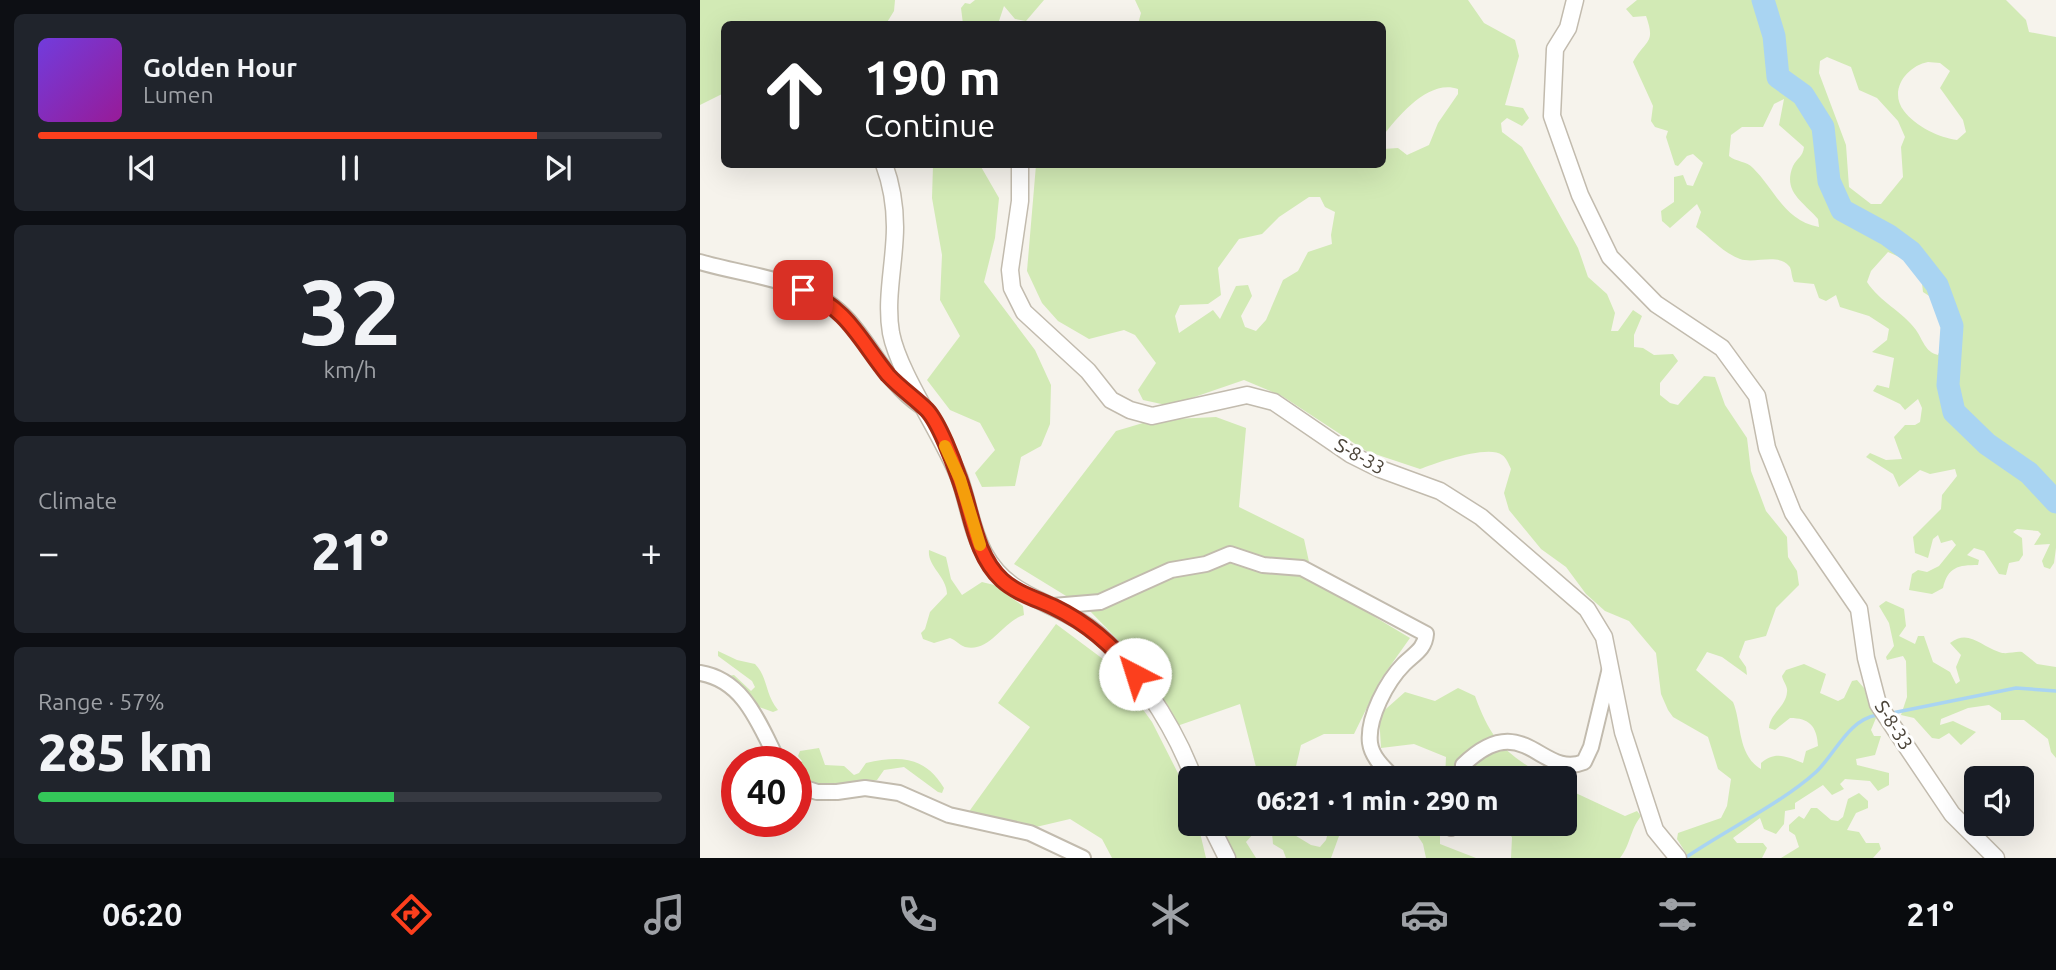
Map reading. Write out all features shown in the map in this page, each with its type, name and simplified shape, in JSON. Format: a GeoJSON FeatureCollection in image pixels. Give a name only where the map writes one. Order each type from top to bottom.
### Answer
{"type":"FeatureCollection","features":[{"type":"Feature","properties":{"kind":"street","name":"Տ-8-33"},"geometry":{"type":"LineString","coordinates":[[1575,0],[1568,28],[1555,49],[1552,116],[1580,195],[1610,257],[1656,304],[1722,348],[1757,396],[1767,448],[1793,513],[1859,608],[1866,657],[1878,704],[1952,814],[1996,858]]}},
{"type":"Feature","properties":{"kind":"street"},"geometry":{"type":"LineString","coordinates":[[885,168],[895,226],[890,281],[891,334],[960,479],[973,528],[984,553],[1002,580],[1026,596],[1053,606],[1082,622],[1117,650],[1135,674],[1181,748],[1189,766]]}},
{"type":"Feature","properties":{"kind":"street","name":"Տ-8-33"},"geometry":{"type":"LineString","coordinates":[[1020,168],[1020,201],[1010,270],[1012,288],[1024,312],[1088,371],[1111,400],[1130,410],[1152,416],[1247,395],[1274,402],[1350,454],[1380,469],[1440,491],[1481,517],[1587,609],[1604,637],[1623,732],[1655,830],[1678,858]]}},
{"type":"Feature","properties":{"kind":"street"},"geometry":{"type":"LineString","coordinates":[[700,262],[776,280],[822,298],[847,318],[887,374],[913,401],[928,411]]}},
{"type":"Feature","properties":{"kind":"street"},"geometry":{"type":"LineString","coordinates":[[1053,606],[1100,602],[1171,570],[1206,564],[1230,554],[1263,565],[1302,568],[1350,591],[1426,634],[1426,642],[1415,657],[1405,663],[1375,712],[1370,744],[1380,766]]}},
{"type":"Feature","properties":{"kind":"street"},"geometry":{"type":"LineString","coordinates":[[1462,766],[1479,749],[1499,740],[1529,747],[1554,760],[1576,765],[1584,762],[1591,747],[1611,665]]}},
{"type":"Feature","properties":{"kind":"street"},"geometry":{"type":"LineString","coordinates":[[700,673],[715,675],[736,687],[769,746]]}},
{"type":"Feature","properties":{"kind":"street"},"geometry":{"type":"LineString","coordinates":[[812,790],[837,792],[865,788],[899,793],[949,815],[1030,833],[1083,858]]}},
{"type":"Feature","properties":{"kind":"street"},"geometry":{"type":"LineString","coordinates":[[1216,836],[1227,858]]}},
{"type":"Feature","properties":{"kind":"green space"},"geometry":{"type":"Polygon","coordinates":[[[700,0],[895,0],[894,11],[888,21],[721,21],[721,94],[700,105],[700,0]]]}},
{"type":"Feature","properties":{"kind":"green space"},"geometry":{"type":"Polygon","coordinates":[[[975,0],[1044,0],[1026,21],[1015,19],[1004,6],[999,21],[963,21],[961,8],[965,3],[970,4],[975,0]]]}},
{"type":"Feature","properties":{"kind":"green space"},"geometry":{"type":"Polygon","coordinates":[[[1135,0],[1468,0],[1484,23],[1515,40],[1519,56],[1505,105],[1523,108],[1529,118],[1522,126],[1507,118],[1501,123],[1502,132],[1522,147],[1578,248],[1588,277],[1607,294],[1615,313],[1611,331],[1618,331],[1633,310],[1642,316],[1634,335],[1634,347],[1643,348],[1654,355],[1673,354],[1678,361],[1660,383],[1660,395],[1670,403],[1678,405],[1704,376],[1715,377],[1725,405],[1747,438],[1751,471],[1766,511],[1787,537],[1788,557],[1797,571],[1799,585],[1776,608],[1766,636],[1745,641],[1739,657],[1746,667],[1747,675],[1722,657],[1707,652],[1696,670],[1733,702],[1744,747],[1753,763],[1761,769],[1761,763],[1776,756],[1803,763],[1806,751],[1818,746],[1814,728],[1802,720],[1790,718],[1775,730],[1769,728],[1772,718],[1786,697],[1787,688],[1782,676],[1786,670],[1804,664],[1826,674],[1820,693],[1838,701],[1844,698],[1852,681],[1857,680],[1864,688],[1876,718],[1871,730],[1874,736],[1881,736],[1875,755],[1856,759],[1857,765],[1889,773],[1889,785],[1878,791],[1870,781],[1845,779],[1840,784],[1844,789],[1832,795],[1823,785],[1795,803],[1795,809],[1785,811],[1784,824],[1776,834],[1764,829],[1760,818],[1733,838],[1737,843],[1763,843],[1767,848],[1762,858],[1689,858],[1677,839],[1678,833],[1721,818],[1727,806],[1731,779],[1718,769],[1708,737],[1673,717],[1668,710],[1661,694],[1656,653],[1629,621],[1605,611],[1586,594],[1566,567],[1541,549],[1509,510],[1504,493],[1511,469],[1503,456],[1495,452],[1474,453],[1420,469],[1366,451],[1282,396],[1244,380],[1177,403],[1166,405],[1143,400],[1138,390],[1156,363],[1135,335],[1124,330],[1089,339],[1058,321],[1042,303],[1027,271],[1036,168],[1386,168],[1386,149],[1398,148],[1407,155],[1429,145],[1438,123],[1458,94],[1458,89],[1447,87],[1426,94],[1406,109],[1386,132],[1386,21],[1139,21],[1141,13],[1135,0]],[[1309,197],[1279,217],[1262,234],[1239,239],[1218,268],[1221,295],[1208,304],[1180,305],[1175,316],[1179,333],[1213,310],[1220,319],[1236,286],[1248,285],[1252,296],[1241,316],[1245,327],[1256,331],[1266,320],[1283,280],[1298,271],[1308,252],[1332,244],[1335,212],[1325,207],[1320,197],[1309,197]]]}},
{"type":"Feature","properties":{"kind":"green space"},"geometry":{"type":"Polygon","coordinates":[[[1637,0],[2006,0],[2026,20],[2029,32],[2056,37],[2056,548],[2054,563],[2050,569],[2044,567],[2042,561],[2050,544],[2034,545],[2041,534],[2038,531],[2017,529],[2013,532],[2022,538],[2023,555],[2019,561],[2009,563],[2006,575],[1999,574],[1984,551],[1974,548],[1967,555],[1979,560],[1978,565],[1951,571],[1943,588],[1932,594],[1909,590],[1912,574],[1918,570],[1927,572],[1939,566],[1956,545],[1952,540],[1941,543],[1938,535],[1933,539],[1928,558],[1915,553],[1913,537],[1941,509],[1942,495],[1957,476],[1955,469],[1930,474],[1920,470],[1899,487],[1893,474],[1866,457],[1870,453],[1886,460],[1902,459],[1894,437],[1905,425],[1920,422],[1922,408],[1918,399],[1905,410],[1900,404],[1873,391],[1877,385],[1889,388],[1894,358],[1872,352],[1887,340],[1889,329],[1869,316],[1840,307],[1836,295],[1826,301],[1819,298],[1814,284],[1794,282],[1790,267],[1785,262],[1773,259],[1746,260],[1728,253],[1696,227],[1701,212],[1697,204],[1670,228],[1662,221],[1661,211],[1674,202],[1674,177],[1683,175],[1687,185],[1693,186],[1703,163],[1693,154],[1687,156],[1678,166],[1675,165],[1666,137],[1668,131],[1655,127],[1651,121],[1653,106],[1633,62],[1650,37],[1649,25],[1646,16],[1633,17],[1626,9],[1637,0]],[[1827,57],[1820,61],[1819,73],[1846,145],[1849,187],[1871,204],[1881,204],[1903,177],[1901,147],[1905,137],[1898,121],[1877,98],[1859,90],[1851,67],[1827,57]],[[1940,63],[1920,64],[1902,80],[1898,95],[1900,103],[1904,111],[1921,126],[1957,140],[1966,132],[1963,120],[1940,88],[1950,71],[1940,63]],[[1784,99],[1774,104],[1763,127],[1742,127],[1731,135],[1729,156],[1751,166],[1797,218],[1819,227],[1818,219],[1796,196],[1790,183],[1793,166],[1804,147],[1779,125],[1784,99]],[[1888,252],[1871,271],[1867,282],[1872,289],[1910,323],[1927,348],[1938,355],[1944,337],[1944,320],[1938,305],[1923,292],[1920,266],[1888,252]]]}},
{"type":"Feature","properties":{"kind":"green space"},"geometry":{"type":"Polygon","coordinates":[[[933,168],[982,168],[999,198],[995,238],[984,282],[1035,350],[1051,385],[1050,424],[1041,446],[1021,457],[1015,486],[982,487],[975,473],[995,450],[980,423],[950,410],[927,380],[960,336],[940,300],[942,255],[932,198],[933,168]]]}},
{"type":"Feature","properties":{"kind":"green space"},"geometry":{"type":"Polygon","coordinates":[[[1216,417],[1246,428],[1239,507],[1304,539],[1313,580],[1410,638],[1381,679],[1354,734],[1324,734],[1301,745],[1296,766],[1256,766],[1240,704],[1177,726],[1145,668],[1089,610],[1014,564],[1116,431],[1153,420],[1216,417]]]}},
{"type":"Feature","properties":{"kind":"green space"},"geometry":{"type":"Polygon","coordinates":[[[929,550],[946,557],[951,579],[962,595],[982,582],[994,585],[1023,606],[1024,615],[1009,623],[989,641],[974,648],[965,647],[950,638],[934,643],[923,639],[921,633],[925,629],[930,612],[947,594],[944,582],[931,561],[929,550]]]}},
{"type":"Feature","properties":{"kind":"green space"},"geometry":{"type":"Polygon","coordinates":[[[1886,601],[1904,609],[1906,626],[1899,636],[1915,644],[1918,636],[1924,636],[1933,662],[1950,672],[1956,684],[1960,681],[1956,667],[1961,655],[1950,643],[1957,639],[1969,638],[2002,653],[2022,652],[2037,664],[2056,667],[2056,758],[2051,752],[2048,739],[2024,720],[2001,720],[2001,713],[1989,705],[1968,708],[1941,719],[1940,725],[1953,721],[1976,732],[1961,745],[1949,733],[1939,739],[1932,738],[1914,718],[1901,715],[1907,697],[1906,661],[1903,656],[1887,660],[1886,657],[1894,646],[1889,623],[1879,606],[1886,601]]]}},
{"type":"Feature","properties":{"kind":"green space"},"geometry":{"type":"Polygon","coordinates":[[[1056,624],[1111,665],[1152,722],[1178,773],[1178,836],[1201,836],[1206,858],[1112,858],[1102,839],[1070,819],[1036,827],[968,813],[1030,727],[998,703],[1056,624]]]}},
{"type":"Feature","properties":{"kind":"green space"},"geometry":{"type":"Polygon","coordinates":[[[718,651],[737,660],[755,664],[778,710],[773,712],[756,706],[728,676],[734,675],[751,691],[755,687],[752,681],[718,656],[718,651]]]}},
{"type":"Feature","properties":{"kind":"green space"},"geometry":{"type":"Polygon","coordinates":[[[1458,688],[1475,696],[1494,736],[1527,766],[1446,766],[1446,757],[1414,744],[1381,748],[1379,715],[1405,692],[1435,701],[1458,688]]]}},
{"type":"Feature","properties":{"kind":"green space"},"geometry":{"type":"Polygon","coordinates":[[[819,748],[825,765],[844,766],[854,775],[859,773],[866,763],[889,759],[910,760],[928,769],[944,788],[942,793],[938,792],[904,767],[884,770],[877,780],[836,787],[815,786],[812,785],[812,749],[819,748]]]}},
{"type":"Feature","properties":{"kind":"green space"},"geometry":{"type":"Polygon","coordinates":[[[1859,793],[1868,801],[1868,808],[1856,813],[1847,830],[1859,832],[1866,843],[1879,843],[1881,849],[1873,858],[1781,858],[1799,847],[1795,835],[1789,831],[1789,825],[1799,816],[1804,819],[1811,808],[1817,808],[1831,820],[1838,821],[1843,817],[1848,799],[1859,793]]]}},
{"type":"Feature","properties":{"kind":"green space"},"geometry":{"type":"Polygon","coordinates":[[[1577,794],[1625,816],[1637,811],[1641,816],[1620,858],[1511,858],[1512,837],[1577,836],[1577,794]]]}},
{"type":"Feature","properties":{"kind":"green space"},"geometry":{"type":"Polygon","coordinates":[[[1219,836],[1251,836],[1246,842],[1256,858],[1233,858],[1219,836]]]}},
{"type":"Feature","properties":{"kind":"green space"},"geometry":{"type":"Polygon","coordinates":[[[1272,836],[1296,836],[1320,847],[1327,836],[1339,836],[1331,858],[1286,858],[1283,850],[1273,844],[1272,836]]]}},
{"type":"Feature","properties":{"kind":"green space"},"geometry":{"type":"Polygon","coordinates":[[[1418,836],[1440,836],[1440,844],[1476,858],[1426,858],[1418,836]]]}},
{"type":"Feature","properties":{"kind":"waterway"},"geometry":{"type":"LineString","coordinates":[[1763,0],[1774,36],[1778,77],[1803,95],[1823,127],[1829,181],[1842,210],[1888,235],[1911,252],[1937,285],[1952,326],[1948,385],[1954,412],[1987,444],[2029,473],[2056,502]]}},
{"type":"Feature","properties":{"kind":"waterway"},"geometry":{"type":"LineString","coordinates":[[1892,713],[2016,688],[2056,691]]}},
{"type":"Feature","properties":{"kind":"waterway"},"geometry":{"type":"LineString","coordinates":[[1685,858],[1802,783],[1816,772],[1850,730],[1858,723],[1877,715]]}},
{"type":"Feature","properties":{"kind":"slow traffic"},"geometry":{"type":"LineString","coordinates":[[945,446],[960,479],[980,545]]}},
{"type":"Feature","properties":{"kind":"route"},"geometry":{"type":"LineString","coordinates":[[803,290],[822,298],[847,318],[887,374],[913,401],[928,411],[960,479],[973,528],[984,553],[1002,580],[1026,596],[1053,606],[1082,622],[1117,650],[1135,674]]}}]}
